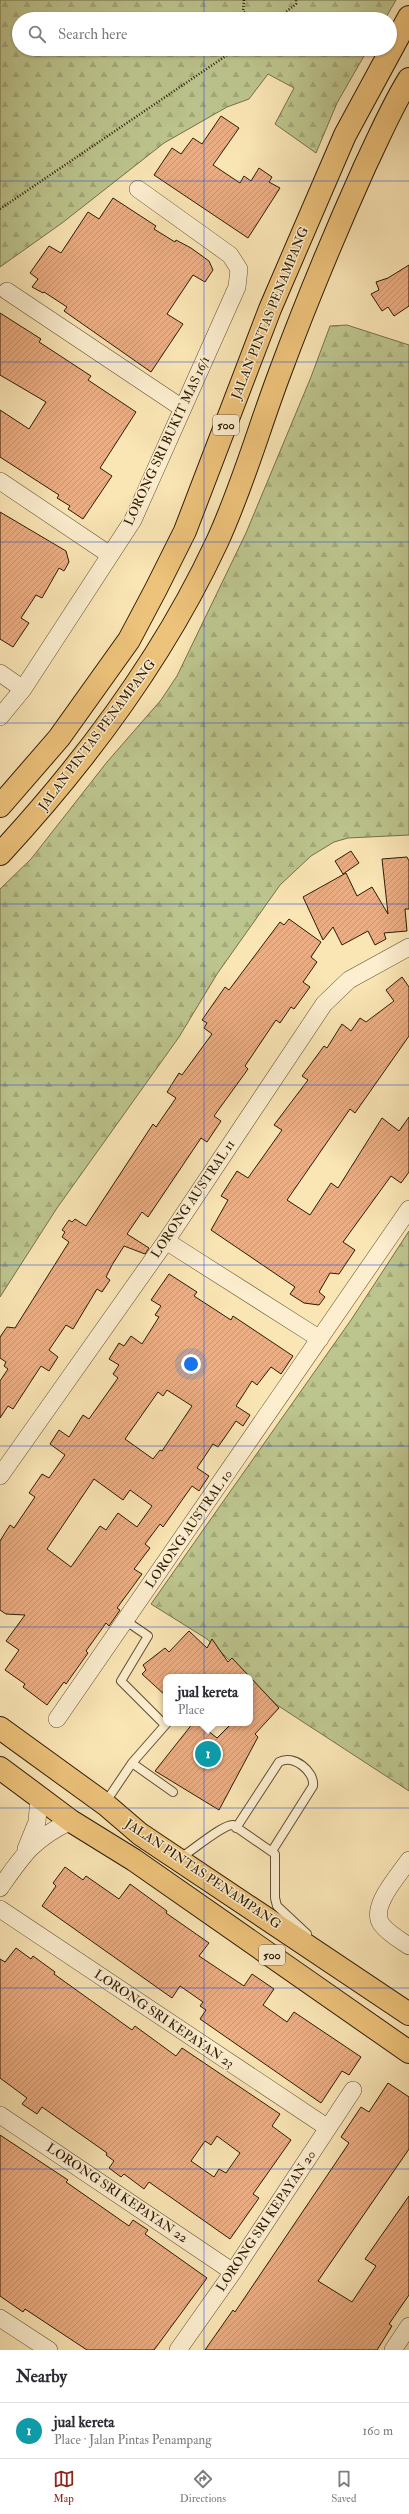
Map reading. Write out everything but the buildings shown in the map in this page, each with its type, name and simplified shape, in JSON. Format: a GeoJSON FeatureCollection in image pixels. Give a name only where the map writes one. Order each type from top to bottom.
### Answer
{"type":"FeatureCollection","features":[{"type":"Feature","properties":{"kind":"main road","name":"JALAN PINTAS PENAMPANG"},"geometry":{"type":"LineString","coordinates":[[397,38],[409,18]]}},
{"type":"Feature","properties":{"kind":"main road","name":"JALAN PINTAS PENAMPANG"},"geometry":{"type":"LineString","coordinates":[[0,806],[58,738],[129,640],[156,589],[185,531],[265,322],[342,142],[386,56]]}},
{"type":"Feature","properties":{"kind":"main road","name":"JALAN PINTAS PENAMPANG"},"geometry":{"type":"LineString","coordinates":[[0,854],[40,810],[120,708],[158,653],[187,602],[217,540],[234,498],[279,375],[336,230],[409,79]]}},
{"type":"Feature","properties":{"kind":"main road","name":"JALAN PINTAS PENAMPANG"},"geometry":{"type":"LineString","coordinates":[[0,1728],[104,1804],[140,1834],[409,2014]]}},
{"type":"Feature","properties":{"kind":"main road","name":"500"},"geometry":{"type":"LineString","coordinates":[[0,1768],[71,1821],[134,1860],[409,2052]]}},
{"type":"Feature","properties":{"kind":"main road"},"geometry":{"type":"LineString","coordinates":[[134,1860],[140,1851],[140,1834]]}},
{"type":"Feature","properties":{"kind":"street","name":"LORONG SRI BUKIT MAS 16/1"},"geometry":{"type":"LineString","coordinates":[[0,717],[23,689],[133,520],[182,408],[234,297],[239,278],[236,262],[230,254],[138,189]]}},
{"type":"Feature","properties":{"kind":"street"},"geometry":{"type":"LineString","coordinates":[[7,291],[182,408]]}},
{"type":"Feature","properties":{"kind":"street"},"geometry":{"type":"LineString","coordinates":[[0,481],[110,556]]}},
{"type":"Feature","properties":{"kind":"street"},"geometry":{"type":"LineString","coordinates":[[0,673],[23,689]]}},
{"type":"Feature","properties":{"kind":"street","name":"LORONG AUSTRAL 11"},"geometry":{"type":"LineString","coordinates":[[0,1476],[166,1241],[324,1004],[349,980],[409,947]]}},
{"type":"Feature","properties":{"kind":"street","name":"LORONG AUSTRAL 10"},"geometry":{"type":"LineString","coordinates":[[57,1719],[409,1209]]}},
{"type":"Feature","properties":{"kind":"street"},"geometry":{"type":"LineString","coordinates":[[166,1241],[320,1339]]}},
{"type":"Feature","properties":{"kind":"street"},"geometry":{"type":"LineString","coordinates":[[24,1854],[37,1822],[38,1797]]}},
{"type":"Feature","properties":{"kind":"street"},"geometry":{"type":"LineString","coordinates":[[0,1888],[24,1854],[47,1832],[71,1821]]}},
{"type":"Feature","properties":{"kind":"street"},"geometry":{"type":"LineString","coordinates":[[409,1860],[385,1895],[377,1911],[381,1924],[409,1946]]}},
{"type":"Feature","properties":{"kind":"street","name":"LORONG SRI KEPAYAN 23"},"geometry":{"type":"LineString","coordinates":[[0,1910],[328,2128]]}},
{"type":"Feature","properties":{"kind":"street","name":"LORONG SRI KEPAYAN 20"},"geometry":{"type":"LineString","coordinates":[[178,2350],[233,2272],[353,2090]]}},
{"type":"Feature","properties":{"kind":"street","name":"LORONG SRI KEPAYAN 22"},"geometry":{"type":"LineString","coordinates":[[0,2115],[233,2272]]}},
{"type":"Feature","properties":{"kind":"street"},"geometry":{"type":"LineString","coordinates":[[0,2318],[49,2350]]}},
{"type":"Feature","properties":{"kind":"street"},"geometry":{"type":"LineString","coordinates":[[393,2350],[409,2326]]}},
{"type":"Feature","properties":{"kind":"lane"},"geometry":{"type":"LineString","coordinates":[[126,1621],[148,1636],[121,1681],[163,1721]]}},
{"type":"Feature","properties":{"kind":"lane"},"geometry":{"type":"LineString","coordinates":[[104,1804],[132,1763],[164,1726]]}},
{"type":"Feature","properties":{"kind":"lane"},"geometry":{"type":"LineString","coordinates":[[236,1828],[279,1762],[283,1760],[292,1760],[308,1770],[313,1777],[313,1786],[272,1851]]}},
{"type":"Feature","properties":{"kind":"lane"},"geometry":{"type":"LineString","coordinates":[[132,1763],[173,1792]]}},
{"type":"Feature","properties":{"kind":"lane"},"geometry":{"type":"LineString","coordinates":[[179,1859],[198,1848],[223,1827],[228,1825],[236,1828],[272,1851],[275,1860],[275,1898],[277,1906],[315,1940],[324,1957]]}},
{"type":"Feature","properties":{"kind":"path"},"geometry":{"type":"LineString","coordinates":[[244,0],[244,12]]}},
{"type":"Feature","properties":{"kind":"path"},"geometry":{"type":"LineString","coordinates":[[286,12],[296,4],[296,0]]}},
{"type":"Feature","properties":{"kind":"path"},"geometry":{"type":"LineString","coordinates":[[0,210],[226,56]]}},
{"type":"Feature","properties":{"kind":"green space"},"geometry":{"type":"Polygon","coordinates":[[[0,0],[396,0],[389,12],[12,12],[12,56],[364,56],[337,103],[316,153],[275,124],[294,88],[268,74],[249,99],[227,107],[164,143],[62,223],[0,267],[0,0]]]}},
{"type":"Feature","properties":{"kind":"green space"},"geometry":{"type":"Polygon","coordinates":[[[347,325],[409,345],[409,835],[348,838],[334,842],[311,856],[280,885],[217,974],[179,1037],[57,1208],[0,1297],[0,889],[31,859],[107,762],[161,700],[177,676],[246,533],[311,377],[330,326],[347,325]]]}},
{"type":"Feature","properties":{"kind":"green space"},"geometry":{"type":"Polygon","coordinates":[[[409,1231],[409,1791],[277,1705],[253,1682],[253,1674],[244,1674],[207,1639],[151,1604],[351,1320],[409,1231]]]}},
{"type":"Feature","properties":{"kind":"place","name":"jual kereta"},"geometry":{"type":"Point","coordinates":[208,1754]}}]}
